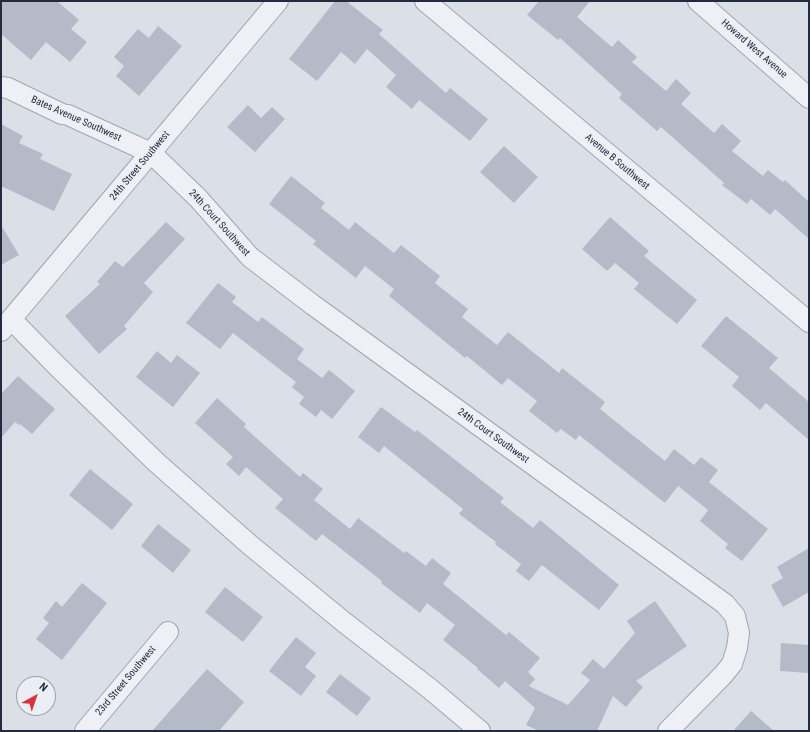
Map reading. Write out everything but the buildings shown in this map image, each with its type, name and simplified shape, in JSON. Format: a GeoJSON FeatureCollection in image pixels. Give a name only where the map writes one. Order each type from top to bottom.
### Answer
{"type":"FeatureCollection","features":[{"type":"Feature","properties":{"kind":"street","name":"24th Street Southwest"},"geometry":{"type":"LineString","coordinates":[[6,325],[278,1]]}},
{"type":"Feature","properties":{"kind":"street","name":"Avenue B Southwest"},"geometry":{"type":"LineString","coordinates":[[424,1],[809,322]]}},
{"type":"Feature","properties":{"kind":"street","name":"Howard West Avenue"},"geometry":{"type":"LineString","coordinates":[[698,1],[809,98]]}},
{"type":"Feature","properties":{"kind":"street","name":"Bates Avenue Southwest"},"geometry":{"type":"LineString","coordinates":[[1,87],[8,88],[62,114],[68,115],[151,153]]}},
{"type":"Feature","properties":{"kind":"street","name":"24th Court Southwest"},"geometry":{"type":"LineString","coordinates":[[151,153],[198,198],[250,257],[313,305],[725,604],[735,616],[740,633],[732,664],[668,731]]}},
{"type":"Feature","properties":{"kind":"street"},"geometry":{"type":"LineString","coordinates":[[6,325],[57,366],[174,478],[250,545],[429,688],[480,731]]}},
{"type":"Feature","properties":{"kind":"street","name":"23rd Street Southwest"},"geometry":{"type":"LineString","coordinates":[[85,731],[168,632]]}}]}
